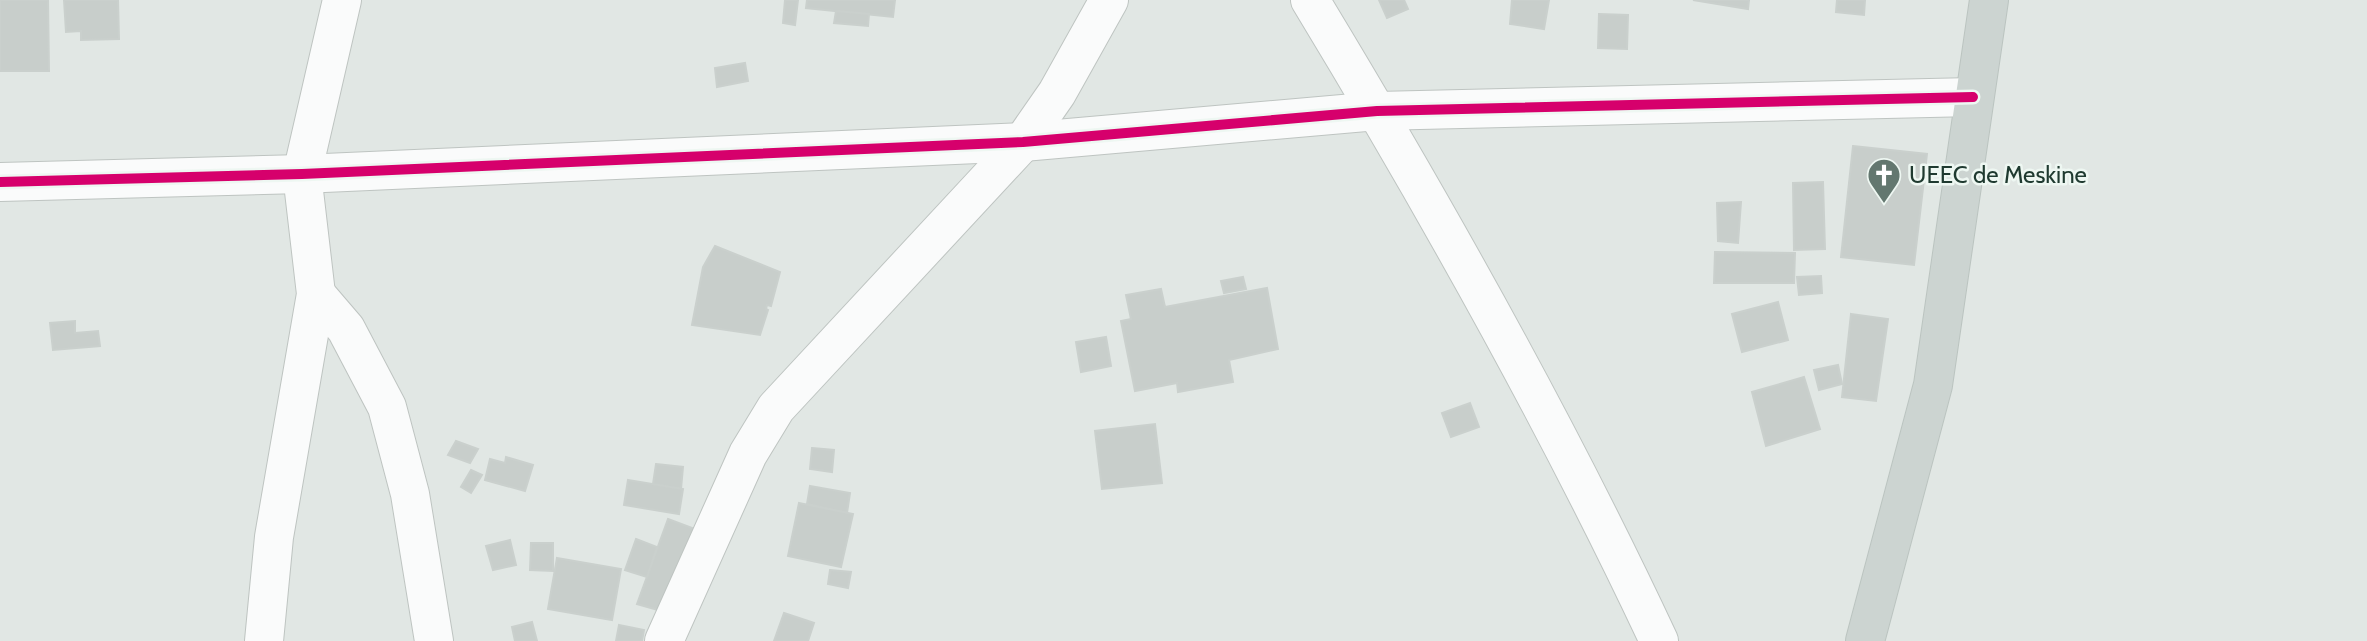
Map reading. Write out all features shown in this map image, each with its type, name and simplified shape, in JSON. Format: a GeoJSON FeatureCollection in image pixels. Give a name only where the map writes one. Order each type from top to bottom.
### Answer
{"type":"FeatureCollection","features":[{"type":"Feature","properties":{"kind":"main road"},"geometry":{"type":"LineString","coordinates":[[1865,641],[1933,385],[1989,0]]}},
{"type":"Feature","properties":{"kind":"street"},"geometry":{"type":"LineString","coordinates":[[264,641],[274,537],[316,294],[302,174],[342,0]]}},
{"type":"Feature","properties":{"kind":"street"},"geometry":{"type":"LineString","coordinates":[[664,641],[748,454],[776,408],[1023,142],[1057,93],[1109,0]]}},
{"type":"Feature","properties":{"kind":"street"},"geometry":{"type":"LineString","coordinates":[[1310,0],[1377,111],[1593,500],[1659,641]]}},
{"type":"Feature","properties":{"kind":"street"},"geometry":{"type":"LineString","coordinates":[[0,181],[302,174],[1023,142],[1377,111],[1973,97]]}},
{"type":"Feature","properties":{"kind":"street"},"geometry":{"type":"LineString","coordinates":[[316,294],[346,329],[387,407],[410,494],[433,641]]}},
{"type":"Feature","properties":{"kind":"building"},"geometry":{"type":"Polygon","coordinates":[[[0,0],[48,0],[49,71],[0,71],[0,0]]]}},
{"type":"Feature","properties":{"kind":"building"},"geometry":{"type":"Polygon","coordinates":[[[64,0],[118,0],[119,39],[81,40],[81,31],[66,32],[64,0]]]}},
{"type":"Feature","properties":{"kind":"building"},"geometry":{"type":"Polygon","coordinates":[[[785,0],[798,0],[795,25],[783,23],[785,0]]]}},
{"type":"Feature","properties":{"kind":"building"},"geometry":{"type":"Polygon","coordinates":[[[807,0],[895,0],[893,17],[806,8],[807,0]]]}},
{"type":"Feature","properties":{"kind":"building"},"geometry":{"type":"Polygon","coordinates":[[[1379,0],[1404,0],[1408,9],[1387,18],[1379,0]]]}},
{"type":"Feature","properties":{"kind":"building"},"geometry":{"type":"Polygon","coordinates":[[[1512,0],[1549,0],[1544,29],[1510,24],[1512,0]]]}},
{"type":"Feature","properties":{"kind":"building"},"geometry":{"type":"Polygon","coordinates":[[[1693,0],[1749,0],[1748,9],[1693,0]]]}},
{"type":"Feature","properties":{"kind":"building"},"geometry":{"type":"Polygon","coordinates":[[[1837,0],[1865,0],[1864,15],[1836,12],[1837,0]]]}},
{"type":"Feature","properties":{"kind":"building"},"geometry":{"type":"Polygon","coordinates":[[[836,11],[869,14],[868,26],[834,23],[836,11]]]}},
{"type":"Feature","properties":{"kind":"building"},"geometry":{"type":"Polygon","coordinates":[[[1599,14],[1628,15],[1627,49],[1598,48],[1599,14]]]}},
{"type":"Feature","properties":{"kind":"building"},"geometry":{"type":"Polygon","coordinates":[[[745,63],[748,81],[717,87],[715,68],[745,63]]]}},
{"type":"Feature","properties":{"kind":"building","name":"UEEC de Meskine"},"geometry":{"type":"Polygon","coordinates":[[[1853,146],[1927,154],[1914,265],[1841,257],[1853,146]]]}},
{"type":"Feature","properties":{"kind":"building"},"geometry":{"type":"Polygon","coordinates":[[[1823,182],[1825,249],[1794,250],[1793,183],[1823,182]]]}},
{"type":"Feature","properties":{"kind":"building"},"geometry":{"type":"Polygon","coordinates":[[[1741,202],[1738,243],[1718,241],[1717,203],[1741,202]]]}},
{"type":"Feature","properties":{"kind":"building"},"geometry":{"type":"Polygon","coordinates":[[[715,246],[780,272],[771,306],[767,305],[768,310],[760,335],[692,325],[703,267],[715,246]]]}},
{"type":"Feature","properties":{"kind":"building"},"geometry":{"type":"Polygon","coordinates":[[[1715,252],[1795,253],[1794,283],[1714,283],[1715,252]]]}},
{"type":"Feature","properties":{"kind":"building"},"geometry":{"type":"Polygon","coordinates":[[[1821,276],[1822,293],[1799,295],[1797,277],[1821,276]]]}},
{"type":"Feature","properties":{"kind":"building"},"geometry":{"type":"Polygon","coordinates":[[[1243,277],[1246,289],[1224,293],[1221,281],[1243,277]]]}},
{"type":"Feature","properties":{"kind":"building"},"geometry":{"type":"Polygon","coordinates":[[[1267,288],[1278,349],[1229,360],[1233,382],[1178,392],[1177,383],[1135,391],[1121,321],[1131,319],[1126,295],[1161,289],[1165,307],[1267,288]]]}},
{"type":"Feature","properties":{"kind":"building"},"geometry":{"type":"Polygon","coordinates":[[[1778,302],[1788,340],[1742,352],[1732,314],[1778,302]]]}},
{"type":"Feature","properties":{"kind":"building"},"geometry":{"type":"Polygon","coordinates":[[[1851,314],[1888,319],[1876,401],[1842,397],[1851,314]]]}},
{"type":"Feature","properties":{"kind":"building"},"geometry":{"type":"Polygon","coordinates":[[[75,321],[75,333],[98,331],[100,346],[53,350],[50,323],[75,321]]]}},
{"type":"Feature","properties":{"kind":"building"},"geometry":{"type":"Polygon","coordinates":[[[1106,337],[1111,366],[1081,372],[1076,342],[1106,337]]]}},
{"type":"Feature","properties":{"kind":"building"},"geometry":{"type":"Polygon","coordinates":[[[1838,365],[1842,384],[1819,390],[1814,370],[1838,365]]]}},
{"type":"Feature","properties":{"kind":"building"},"geometry":{"type":"Polygon","coordinates":[[[1804,377],[1820,429],[1766,446],[1752,392],[1804,377]]]}},
{"type":"Feature","properties":{"kind":"building"},"geometry":{"type":"Polygon","coordinates":[[[1470,403],[1479,427],[1451,437],[1442,413],[1470,403]]]}},
{"type":"Feature","properties":{"kind":"building"},"geometry":{"type":"Polygon","coordinates":[[[1155,424],[1162,483],[1102,489],[1095,431],[1155,424]]]}},
{"type":"Feature","properties":{"kind":"building"},"geometry":{"type":"Polygon","coordinates":[[[456,441],[478,449],[470,463],[448,455],[456,441]]]}},
{"type":"Feature","properties":{"kind":"building"},"geometry":{"type":"Polygon","coordinates":[[[812,448],[834,450],[832,472],[810,469],[812,448]]]}},
{"type":"Feature","properties":{"kind":"building"},"geometry":{"type":"Polygon","coordinates":[[[506,457],[533,465],[525,491],[485,480],[490,459],[505,463],[506,457]]]}},
{"type":"Feature","properties":{"kind":"building"},"geometry":{"type":"Polygon","coordinates":[[[656,464],[683,467],[681,489],[653,484],[656,464]]]}},
{"type":"Feature","properties":{"kind":"building"},"geometry":{"type":"Polygon","coordinates":[[[471,470],[482,475],[471,493],[461,487],[471,470]]]}},
{"type":"Feature","properties":{"kind":"building"},"geometry":{"type":"Polygon","coordinates":[[[628,480],[683,489],[679,514],[624,505],[628,480]]]}},
{"type":"Feature","properties":{"kind":"building"},"geometry":{"type":"Polygon","coordinates":[[[810,486],[850,493],[847,513],[807,504],[810,486]]]}},
{"type":"Feature","properties":{"kind":"building"},"geometry":{"type":"Polygon","coordinates":[[[799,503],[853,514],[841,567],[788,556],[799,503]]]}},
{"type":"Feature","properties":{"kind":"building"},"geometry":{"type":"Polygon","coordinates":[[[668,519],[695,529],[665,612],[637,604],[668,519]]]}},
{"type":"Feature","properties":{"kind":"building"},"geometry":{"type":"Polygon","coordinates":[[[636,539],[657,547],[647,577],[625,570],[636,539]]]}},
{"type":"Feature","properties":{"kind":"building"},"geometry":{"type":"Polygon","coordinates":[[[510,540],[516,565],[493,570],[486,546],[510,540]]]}},
{"type":"Feature","properties":{"kind":"building"},"geometry":{"type":"Polygon","coordinates":[[[531,543],[553,543],[553,571],[530,570],[531,543]]]}},
{"type":"Feature","properties":{"kind":"building"},"geometry":{"type":"Polygon","coordinates":[[[557,558],[621,569],[612,620],[548,609],[557,558]]]}},
{"type":"Feature","properties":{"kind":"building"},"geometry":{"type":"Polygon","coordinates":[[[830,570],[851,572],[848,588],[828,584],[830,570]]]}},
{"type":"Feature","properties":{"kind":"building"},"geometry":{"type":"Polygon","coordinates":[[[784,613],[814,623],[808,641],[774,641],[784,613]]]}},
{"type":"Feature","properties":{"kind":"building"},"geometry":{"type":"Polygon","coordinates":[[[532,622],[537,641],[515,641],[512,627],[532,622]]]}},
{"type":"Feature","properties":{"kind":"building"},"geometry":{"type":"Polygon","coordinates":[[[619,625],[644,630],[642,641],[616,641],[619,625]]]}},
{"type":"Feature","properties":{"kind":"cycle path"},"geometry":{"type":"LineString","coordinates":[[0,182],[302,174],[1023,142],[1377,111],[1973,97]]}},
{"type":"Feature","properties":{"kind":"place","name":"UEEC de Meskine"},"geometry":{"type":"Point","coordinates":[1884,205]}}]}
